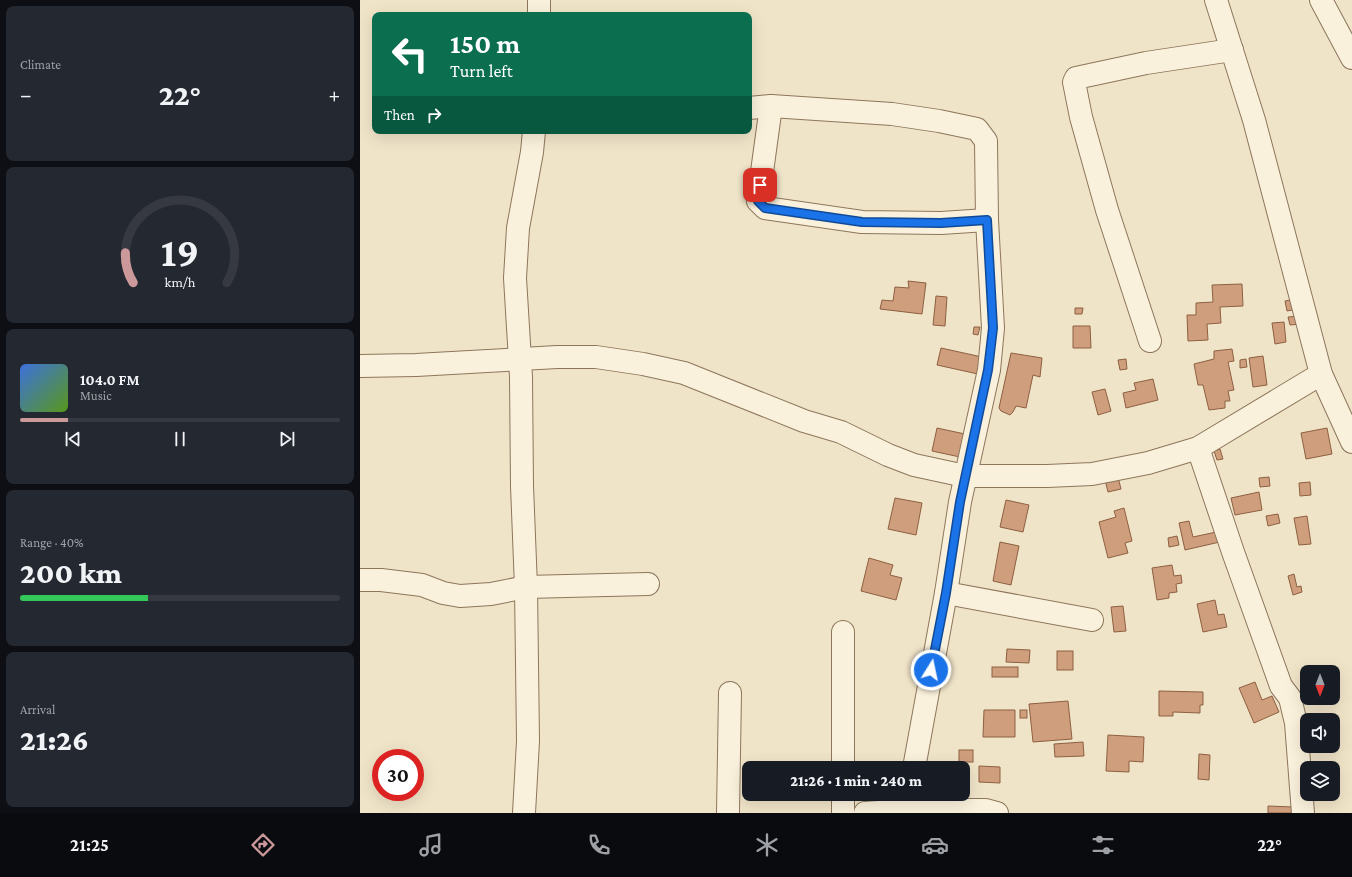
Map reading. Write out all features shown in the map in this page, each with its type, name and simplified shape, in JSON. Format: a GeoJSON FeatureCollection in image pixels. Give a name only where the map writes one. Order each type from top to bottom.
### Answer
{"type":"FeatureCollection","features":[{"type":"Feature","properties":{"kind":"street"},"geometry":{"type":"LineString","coordinates":[[539,0],[539,12]]}},
{"type":"Feature","properties":{"kind":"street"},"geometry":{"type":"LineString","coordinates":[[1216,0],[1254,120],[1321,374],[1352,442]]}},
{"type":"Feature","properties":{"kind":"street"},"geometry":{"type":"LineString","coordinates":[[1321,0],[1352,58]]}},
{"type":"Feature","properties":{"kind":"street"},"geometry":{"type":"LineString","coordinates":[[1150,341],[1107,210],[1074,82],[1076,78],[1146,63],[1232,50]]}},
{"type":"Feature","properties":{"kind":"street"},"geometry":{"type":"LineString","coordinates":[[771,106],[758,201],[765,208],[862,222],[941,223],[987,220]]}},
{"type":"Feature","properties":{"kind":"street"},"geometry":{"type":"LineString","coordinates":[[752,108],[771,106],[892,114],[977,128],[986,141],[987,220],[993,328],[988,370],[965,476],[946,593],[915,761]]}},
{"type":"Feature","properties":{"kind":"street"},"geometry":{"type":"LineString","coordinates":[[524,813],[528,741],[526,587],[522,486],[521,378],[515,278],[518,228],[532,152],[534,134]]}},
{"type":"Feature","properties":{"kind":"street"},"geometry":{"type":"LineString","coordinates":[[360,366],[416,365],[557,356],[596,356],[643,364],[684,373],[798,418],[841,432],[888,455],[914,465],[965,476],[1047,476],[1092,474],[1148,463],[1198,448],[1321,374]]}},
{"type":"Feature","properties":{"kind":"street"},"geometry":{"type":"LineString","coordinates":[[1198,448],[1281,686],[1290,698],[1296,723],[1303,813]]}},
{"type":"Feature","properties":{"kind":"street"},"geometry":{"type":"LineString","coordinates":[[360,580],[381,580],[422,585],[443,593],[460,596],[491,594],[526,587],[648,584]]}},
{"type":"Feature","properties":{"kind":"street"},"geometry":{"type":"LineString","coordinates":[[946,593],[1092,620]]}},
{"type":"Feature","properties":{"kind":"street"},"geometry":{"type":"LineString","coordinates":[[843,632],[843,761]]}},
{"type":"Feature","properties":{"kind":"street"},"geometry":{"type":"LineString","coordinates":[[728,813],[730,693]]}},
{"type":"Feature","properties":{"kind":"street"},"geometry":{"type":"LineString","coordinates":[[843,801],[843,813]]}},
{"type":"Feature","properties":{"kind":"street"},"geometry":{"type":"LineString","coordinates":[[865,813],[908,802],[986,810],[997,813]]}},
{"type":"Feature","properties":{"kind":"building"},"geometry":{"type":"Polygon","coordinates":[[[908,281],[926,283],[922,314],[880,309],[882,300],[893,301],[895,287],[909,288],[908,281]]]}},
{"type":"Feature","properties":{"kind":"building"},"geometry":{"type":"Polygon","coordinates":[[[1242,284],[1243,306],[1220,307],[1221,323],[1207,324],[1208,340],[1188,341],[1187,315],[1196,315],[1196,303],[1213,302],[1212,285],[1242,284]]]}},
{"type":"Feature","properties":{"kind":"building"},"geometry":{"type":"Polygon","coordinates":[[[936,296],[947,297],[945,326],[933,325],[936,296]]]}},
{"type":"Feature","properties":{"kind":"building"},"geometry":{"type":"Polygon","coordinates":[[[1296,299],[1298,309],[1287,311],[1285,301],[1296,299]]]}},
{"type":"Feature","properties":{"kind":"building"},"geometry":{"type":"Polygon","coordinates":[[[1075,308],[1083,308],[1082,314],[1075,314],[1075,308]]]}},
{"type":"Feature","properties":{"kind":"building"},"geometry":{"type":"Polygon","coordinates":[[[1301,316],[1301,324],[1290,325],[1288,317],[1301,316]]]}},
{"type":"Feature","properties":{"kind":"building"},"geometry":{"type":"Polygon","coordinates":[[[1284,322],[1286,342],[1275,344],[1272,323],[1284,322]]]}},
{"type":"Feature","properties":{"kind":"building"},"geometry":{"type":"Polygon","coordinates":[[[1073,326],[1090,326],[1091,348],[1073,348],[1073,326]]]}},
{"type":"Feature","properties":{"kind":"building"},"geometry":{"type":"Polygon","coordinates":[[[974,327],[980,327],[978,335],[973,334],[974,327]]]}},
{"type":"Feature","properties":{"kind":"building"},"geometry":{"type":"Polygon","coordinates":[[[941,348],[982,357],[978,374],[937,365],[941,348]]]}},
{"type":"Feature","properties":{"kind":"building"},"geometry":{"type":"Polygon","coordinates":[[[1232,349],[1234,361],[1228,362],[1234,390],[1228,391],[1230,401],[1225,401],[1225,408],[1209,410],[1203,385],[1198,385],[1194,364],[1214,359],[1214,351],[1232,349]]]}},
{"type":"Feature","properties":{"kind":"building"},"geometry":{"type":"Polygon","coordinates":[[[1011,353],[1042,358],[1040,377],[1033,375],[1026,408],[1016,406],[1010,415],[1001,411],[999,408],[1011,353]]]}},
{"type":"Feature","properties":{"kind":"building"},"geometry":{"type":"Polygon","coordinates":[[[1263,356],[1267,385],[1253,387],[1249,358],[1263,356]]]}},
{"type":"Feature","properties":{"kind":"building"},"geometry":{"type":"Polygon","coordinates":[[[1126,359],[1127,369],[1120,370],[1118,360],[1126,359]]]}},
{"type":"Feature","properties":{"kind":"building"},"geometry":{"type":"Polygon","coordinates":[[[1246,359],[1247,367],[1240,368],[1240,360],[1246,359]]]}},
{"type":"Feature","properties":{"kind":"building"},"geometry":{"type":"Polygon","coordinates":[[[1153,379],[1158,400],[1126,408],[1123,393],[1136,390],[1134,383],[1153,379]]]}},
{"type":"Feature","properties":{"kind":"building"},"geometry":{"type":"Polygon","coordinates":[[[1105,389],[1111,411],[1098,415],[1092,392],[1105,389]]]}},
{"type":"Feature","properties":{"kind":"building"},"geometry":{"type":"Polygon","coordinates":[[[937,428],[965,434],[960,457],[932,451],[937,428]]]}},
{"type":"Feature","properties":{"kind":"building"},"geometry":{"type":"Polygon","coordinates":[[[1327,428],[1332,454],[1306,459],[1301,433],[1327,428]]]}},
{"type":"Feature","properties":{"kind":"building"},"geometry":{"type":"Polygon","coordinates":[[[1220,449],[1223,459],[1217,460],[1214,451],[1220,449]]]}},
{"type":"Feature","properties":{"kind":"building"},"geometry":{"type":"Polygon","coordinates":[[[1118,477],[1121,489],[1108,492],[1105,480],[1118,477]]]}},
{"type":"Feature","properties":{"kind":"building"},"geometry":{"type":"Polygon","coordinates":[[[1269,477],[1270,486],[1260,487],[1259,478],[1269,477]]]}},
{"type":"Feature","properties":{"kind":"building"},"geometry":{"type":"Polygon","coordinates":[[[1310,482],[1311,495],[1300,496],[1299,483],[1310,482]]]}},
{"type":"Feature","properties":{"kind":"building"},"geometry":{"type":"Polygon","coordinates":[[[1259,492],[1262,510],[1235,515],[1231,498],[1259,492]]]}},
{"type":"Feature","properties":{"kind":"building"},"geometry":{"type":"Polygon","coordinates":[[[895,498],[922,503],[916,535],[888,529],[895,498]]]}},
{"type":"Feature","properties":{"kind":"building"},"geometry":{"type":"Polygon","coordinates":[[[1006,500],[1029,505],[1023,532],[1000,527],[1006,500]]]}},
{"type":"Feature","properties":{"kind":"building"},"geometry":{"type":"Polygon","coordinates":[[[1124,508],[1132,541],[1125,543],[1128,553],[1108,558],[1099,522],[1116,517],[1114,511],[1124,508]]]}},
{"type":"Feature","properties":{"kind":"building"},"geometry":{"type":"Polygon","coordinates":[[[1278,514],[1280,523],[1268,526],[1266,516],[1278,514]]]}},
{"type":"Feature","properties":{"kind":"building"},"geometry":{"type":"Polygon","coordinates":[[[1307,516],[1311,544],[1299,545],[1294,518],[1307,516]]]}},
{"type":"Feature","properties":{"kind":"building"},"geometry":{"type":"Polygon","coordinates":[[[1189,521],[1193,537],[1221,531],[1224,541],[1185,550],[1179,523],[1189,521]]]}},
{"type":"Feature","properties":{"kind":"building"},"geometry":{"type":"Polygon","coordinates":[[[1177,536],[1179,545],[1169,547],[1168,538],[1177,536]]]}},
{"type":"Feature","properties":{"kind":"building"},"geometry":{"type":"Polygon","coordinates":[[[1000,542],[1019,546],[1011,585],[993,581],[1000,542]]]}},
{"type":"Feature","properties":{"kind":"building"},"geometry":{"type":"Polygon","coordinates":[[[869,558],[893,565],[890,575],[902,578],[896,600],[861,591],[869,558]]]}},
{"type":"Feature","properties":{"kind":"building"},"geometry":{"type":"Polygon","coordinates":[[[1172,565],[1174,576],[1181,575],[1182,583],[1176,584],[1177,592],[1169,593],[1169,598],[1157,600],[1152,568],[1172,565]]]}},
{"type":"Feature","properties":{"kind":"building"},"geometry":{"type":"Polygon","coordinates":[[[1294,574],[1297,587],[1301,586],[1302,592],[1293,595],[1288,576],[1294,574]]]}},
{"type":"Feature","properties":{"kind":"building"},"geometry":{"type":"Polygon","coordinates":[[[1215,600],[1218,615],[1224,614],[1227,627],[1203,632],[1197,604],[1215,600]]]}},
{"type":"Feature","properties":{"kind":"building"},"geometry":{"type":"Polygon","coordinates":[[[1123,606],[1126,631],[1114,632],[1111,607],[1123,606]]]}},
{"type":"Feature","properties":{"kind":"building"},"geometry":{"type":"Polygon","coordinates":[[[1007,649],[1030,650],[1029,663],[1006,662],[1007,649]]]}},
{"type":"Feature","properties":{"kind":"building"},"geometry":{"type":"Polygon","coordinates":[[[1057,651],[1073,651],[1073,670],[1057,670],[1057,651]]]}},
{"type":"Feature","properties":{"kind":"building"},"geometry":{"type":"Polygon","coordinates":[[[992,667],[1018,667],[1018,677],[992,677],[992,667]]]}},
{"type":"Feature","properties":{"kind":"building"},"geometry":{"type":"Polygon","coordinates":[[[1255,682],[1262,700],[1272,696],[1279,712],[1254,723],[1239,688],[1255,682]]]}},
{"type":"Feature","properties":{"kind":"building"},"geometry":{"type":"Polygon","coordinates":[[[1159,691],[1203,692],[1203,705],[1200,705],[1200,713],[1173,712],[1173,716],[1159,716],[1159,691]]]}},
{"type":"Feature","properties":{"kind":"building"},"geometry":{"type":"Polygon","coordinates":[[[1068,701],[1072,739],[1033,742],[1029,704],[1068,701]]]}},
{"type":"Feature","properties":{"kind":"building"},"geometry":{"type":"Polygon","coordinates":[[[984,710],[1015,710],[1015,737],[983,737],[984,710]]]}},
{"type":"Feature","properties":{"kind":"building"},"geometry":{"type":"Polygon","coordinates":[[[1020,710],[1027,710],[1027,718],[1020,718],[1020,710]]]}},
{"type":"Feature","properties":{"kind":"building"},"geometry":{"type":"Polygon","coordinates":[[[1108,735],[1144,737],[1143,762],[1129,761],[1129,772],[1106,771],[1108,735]]]}},
{"type":"Feature","properties":{"kind":"building"},"geometry":{"type":"Polygon","coordinates":[[[1083,742],[1084,756],[1055,757],[1054,744],[1083,742]]]}},
{"type":"Feature","properties":{"kind":"building"},"geometry":{"type":"Polygon","coordinates":[[[959,750],[973,750],[973,762],[959,761],[959,750]]]}},
{"type":"Feature","properties":{"kind":"building"},"geometry":{"type":"Polygon","coordinates":[[[1199,754],[1210,755],[1209,780],[1198,779],[1199,754]]]}},
{"type":"Feature","properties":{"kind":"building"},"geometry":{"type":"Polygon","coordinates":[[[979,766],[1000,767],[1000,783],[979,782],[979,766]]]}},
{"type":"Feature","properties":{"kind":"building"},"geometry":{"type":"Polygon","coordinates":[[[1268,806],[1293,807],[1293,813],[1268,813],[1268,806]]]}},
{"type":"Feature","properties":{"kind":"route"},"geometry":{"type":"LineString","coordinates":[[760,185],[758,201],[765,208],[862,222],[941,223],[987,220],[993,328],[988,370],[960,502],[946,593],[931,670]]}}]}
